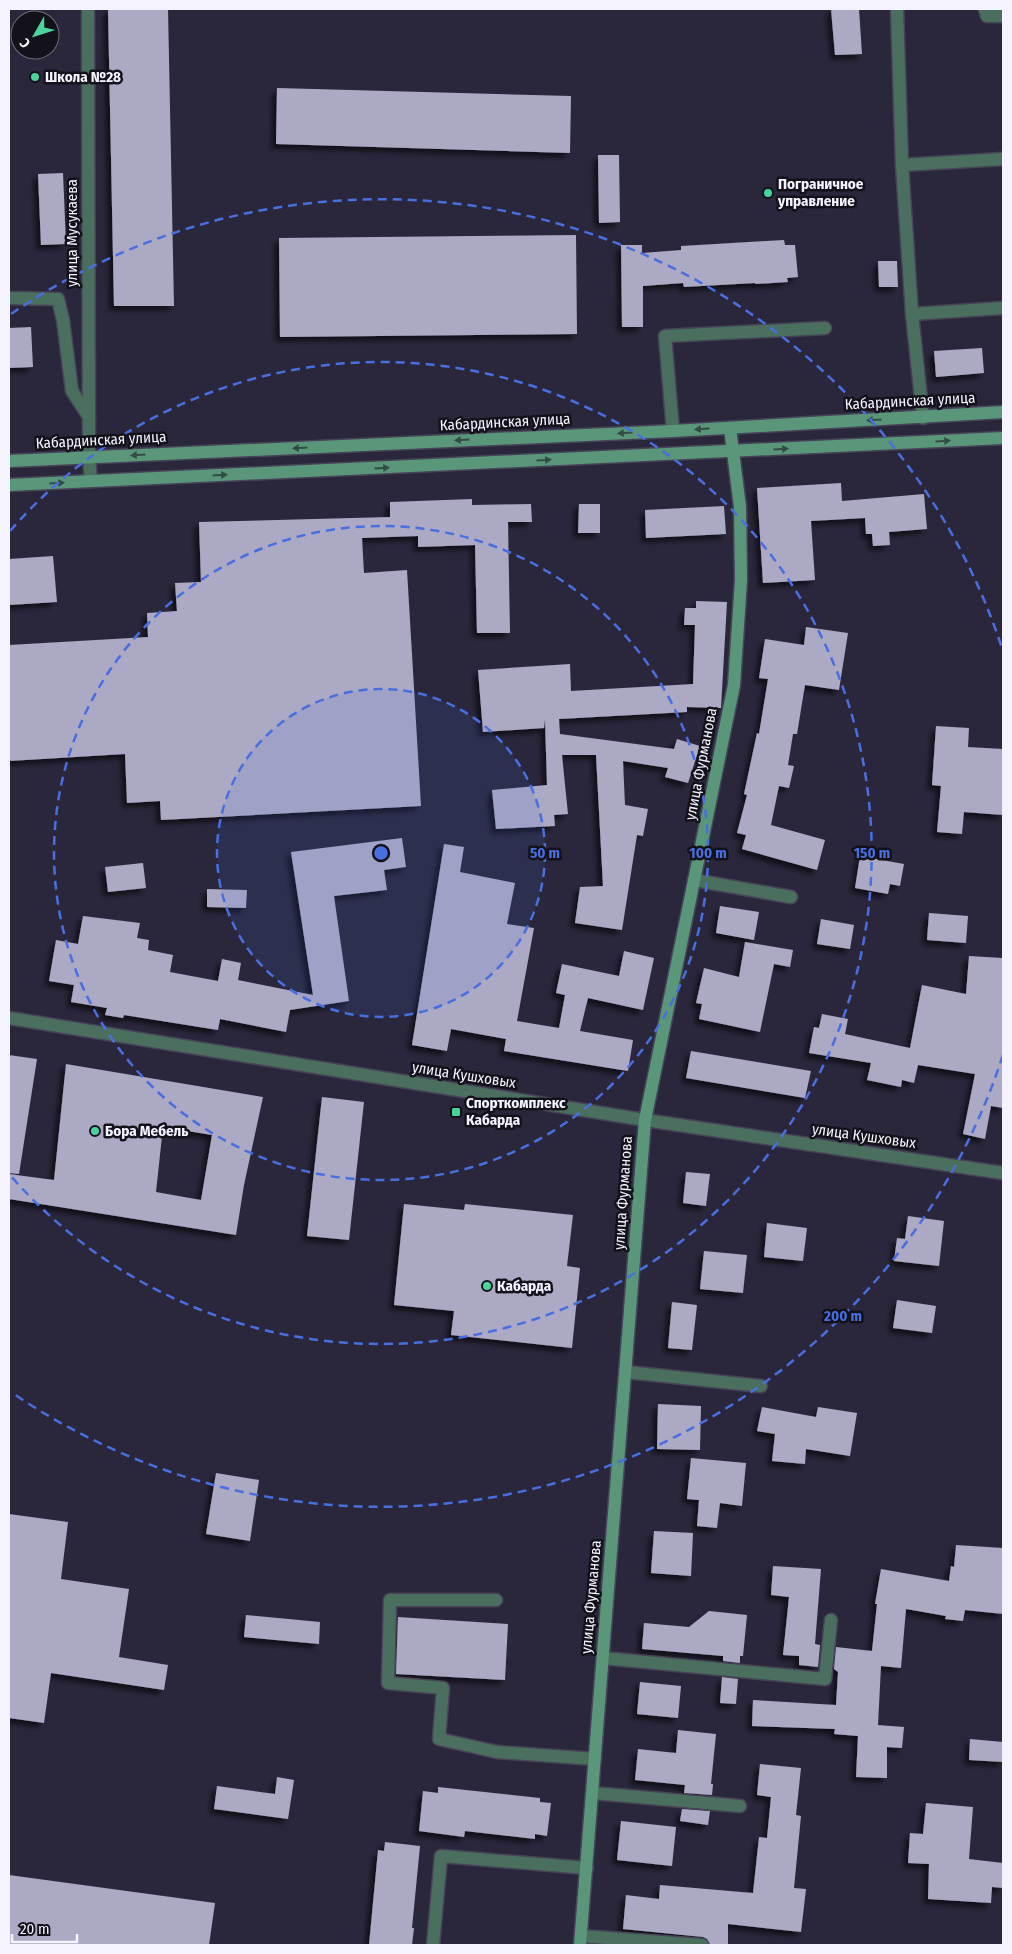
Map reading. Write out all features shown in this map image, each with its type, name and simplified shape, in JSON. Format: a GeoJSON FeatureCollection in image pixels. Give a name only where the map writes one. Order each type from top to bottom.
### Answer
{"type":"FeatureCollection","features":[{"type":"Feature","properties":{"kind":"main road","name":"Кабардинская улица"},"geometry":{"type":"LineString","coordinates":[[9,461],[673,431],[1003,412]]}},
{"type":"Feature","properties":{"kind":"main road","name":"улица Фурманова"},"geometry":{"type":"LineString","coordinates":[[581,1941],[645,1120],[734,685],[741,580],[740,507],[730,428]]}},
{"type":"Feature","properties":{"kind":"main road"},"geometry":{"type":"LineString","coordinates":[[9,485],[1003,438]]}},
{"type":"Feature","properties":{"kind":"street","name":"улица Мусукаева"},"geometry":{"type":"LineString","coordinates":[[88,9],[89,457],[91,481]]}},
{"type":"Feature","properties":{"kind":"street"},"geometry":{"type":"LineString","coordinates":[[897,9],[902,165],[912,314],[922,418]]}},
{"type":"Feature","properties":{"kind":"street"},"geometry":{"type":"LineString","coordinates":[[985,9],[987,16],[1003,16]]}},
{"type":"Feature","properties":{"kind":"street"},"geometry":{"type":"LineString","coordinates":[[902,165],[1003,159]]}},
{"type":"Feature","properties":{"kind":"street"},"geometry":{"type":"LineString","coordinates":[[9,298],[58,299],[63,320],[72,391],[89,417]]}},
{"type":"Feature","properties":{"kind":"street"},"geometry":{"type":"LineString","coordinates":[[912,314],[1003,308]]}},
{"type":"Feature","properties":{"kind":"street"},"geometry":{"type":"LineString","coordinates":[[673,431],[664,336],[825,328]]}},
{"type":"Feature","properties":{"kind":"street"},"geometry":{"type":"LineString","coordinates":[[694,880],[791,897]]}},
{"type":"Feature","properties":{"kind":"street","name":"улица Кушховых"},"geometry":{"type":"LineString","coordinates":[[9,1018],[645,1120],[1003,1173]]}},
{"type":"Feature","properties":{"kind":"street"},"geometry":{"type":"LineString","coordinates":[[626,1372],[761,1386]]}},
{"type":"Feature","properties":{"kind":"street"},"geometry":{"type":"LineString","coordinates":[[496,1600],[390,1600],[388,1683],[443,1688],[439,1739],[497,1752],[595,1759]]}},
{"type":"Feature","properties":{"kind":"street"},"geometry":{"type":"LineString","coordinates":[[603,1658],[826,1679],[830,1620]]}},
{"type":"Feature","properties":{"kind":"street"},"geometry":{"type":"LineString","coordinates":[[592,1793],[740,1806]]}},
{"type":"Feature","properties":{"kind":"street"},"geometry":{"type":"LineString","coordinates":[[433,1945],[441,1856],[586,1868]]}},
{"type":"Feature","properties":{"kind":"street"},"geometry":{"type":"LineString","coordinates":[[581,1941],[702,1945]]}},
{"type":"Feature","properties":{"kind":"building"},"geometry":{"type":"Polygon","coordinates":[[[108,9],[168,9],[174,306],[114,306],[108,9]]]}},
{"type":"Feature","properties":{"kind":"building"},"geometry":{"type":"Polygon","coordinates":[[[831,9],[859,9],[862,54],[835,55],[831,9]]]}},
{"type":"Feature","properties":{"kind":"building"},"geometry":{"type":"Polygon","coordinates":[[[277,88],[571,96],[570,153],[276,144],[277,88]]]}},
{"type":"Feature","properties":{"kind":"building"},"geometry":{"type":"Polygon","coordinates":[[[598,155],[619,155],[620,222],[599,223],[598,155]]]}},
{"type":"Feature","properties":{"kind":"building"},"geometry":{"type":"Polygon","coordinates":[[[63,173],[66,244],[41,245],[38,174],[63,173]]]}},
{"type":"Feature","properties":{"kind":"building"},"geometry":{"type":"Polygon","coordinates":[[[576,235],[577,334],[280,337],[279,238],[576,235]]]}},
{"type":"Feature","properties":{"kind":"building"},"geometry":{"type":"Polygon","coordinates":[[[784,240],[785,245],[795,245],[798,277],[787,278],[788,282],[755,284],[684,287],[683,283],[643,286],[643,327],[622,327],[621,245],[642,245],[642,253],[681,250],[681,246],[784,240]]]}},
{"type":"Feature","properties":{"kind":"building"},"geometry":{"type":"Polygon","coordinates":[[[878,261],[897,261],[898,287],[879,287],[878,261]]]}},
{"type":"Feature","properties":{"kind":"building"},"geometry":{"type":"Polygon","coordinates":[[[31,327],[33,367],[9,368],[9,328],[31,327]]]}},
{"type":"Feature","properties":{"kind":"building"},"geometry":{"type":"Polygon","coordinates":[[[982,348],[984,373],[936,377],[934,351],[982,348]]]}},
{"type":"Feature","properties":{"kind":"building"},"geometry":{"type":"Polygon","coordinates":[[[841,483],[842,501],[924,494],[927,529],[889,532],[890,545],[873,546],[872,534],[866,534],[865,518],[811,521],[815,580],[763,583],[757,488],[841,483]]]}},
{"type":"Feature","properties":{"kind":"building"},"geometry":{"type":"Polygon","coordinates":[[[472,499],[472,505],[531,504],[532,522],[508,522],[510,633],[477,633],[475,545],[418,547],[418,536],[362,538],[364,573],[407,570],[421,806],[161,820],[160,801],[127,803],[125,754],[9,761],[9,645],[148,637],[147,613],[177,611],[175,583],[201,582],[199,522],[390,517],[390,502],[472,499]]]}},
{"type":"Feature","properties":{"kind":"building"},"geometry":{"type":"Polygon","coordinates":[[[579,504],[600,504],[600,533],[578,533],[579,504]]]}},
{"type":"Feature","properties":{"kind":"building"},"geometry":{"type":"Polygon","coordinates":[[[724,506],[726,534],[646,538],[645,510],[724,506]]]}},
{"type":"Feature","properties":{"kind":"building"},"geometry":{"type":"Polygon","coordinates":[[[53,556],[57,602],[9,605],[9,559],[53,556]]]}},
{"type":"Feature","properties":{"kind":"building"},"geometry":{"type":"Polygon","coordinates":[[[696,601],[727,602],[721,708],[687,707],[687,712],[559,719],[560,734],[674,749],[677,739],[700,746],[688,783],[665,777],[668,768],[623,761],[625,805],[648,809],[643,836],[637,835],[622,930],[575,923],[580,887],[603,886],[596,755],[562,755],[568,814],[554,815],[555,826],[496,829],[492,790],[547,785],[545,719],[544,728],[483,732],[478,670],[570,664],[571,691],[693,684],[695,625],[684,625],[685,608],[696,608],[696,601]]]}},
{"type":"Feature","properties":{"kind":"building"},"geometry":{"type":"Polygon","coordinates":[[[806,627],[848,633],[839,690],[805,685],[797,734],[793,734],[788,765],[794,766],[789,788],[779,786],[771,825],[825,840],[817,870],[742,849],[746,835],[737,833],[747,795],[744,794],[757,733],[759,734],[768,679],[759,678],[765,639],[804,645],[806,627]]]}},
{"type":"Feature","properties":{"kind":"building"},"geometry":{"type":"Polygon","coordinates":[[[936,726],[969,728],[968,747],[1003,749],[1003,815],[964,812],[962,834],[937,832],[941,786],[932,785],[936,726]]]}},
{"type":"Feature","properties":{"kind":"building"},"geometry":{"type":"Polygon","coordinates":[[[402,838],[406,867],[384,870],[387,890],[334,896],[349,1001],[290,1010],[286,1032],[220,1019],[218,1030],[124,1015],[123,1018],[105,1015],[107,1008],[71,1002],[74,985],[49,981],[56,940],[78,944],[83,916],[140,923],[137,938],[149,940],[148,950],[173,955],[170,972],[218,981],[222,959],[241,963],[238,980],[313,995],[291,852],[402,838]]]}},
{"type":"Feature","properties":{"kind":"building"},"geometry":{"type":"Polygon","coordinates":[[[444,844],[464,847],[460,872],[515,883],[507,924],[534,928],[517,1021],[559,1028],[565,995],[556,993],[562,964],[619,976],[624,951],[654,958],[643,1010],[588,998],[580,1031],[633,1040],[628,1071],[504,1051],[506,1039],[451,1029],[447,1051],[412,1045],[444,844]]]}},
{"type":"Feature","properties":{"kind":"building"},"geometry":{"type":"Polygon","coordinates":[[[860,856],[904,864],[900,886],[890,884],[888,894],[855,888],[860,856]]]}},
{"type":"Feature","properties":{"kind":"building"},"geometry":{"type":"Polygon","coordinates":[[[143,863],[146,888],[108,892],[105,867],[143,863]]]}},
{"type":"Feature","properties":{"kind":"building"},"geometry":{"type":"Polygon","coordinates":[[[207,889],[247,890],[246,908],[207,907],[207,889]]]}},
{"type":"Feature","properties":{"kind":"building"},"geometry":{"type":"Polygon","coordinates":[[[720,906],[759,912],[754,940],[716,933],[720,906]]]}},
{"type":"Feature","properties":{"kind":"building"},"geometry":{"type":"Polygon","coordinates":[[[929,913],[968,916],[966,943],[927,940],[929,913]]]}},
{"type":"Feature","properties":{"kind":"building"},"geometry":{"type":"Polygon","coordinates":[[[821,919],[854,925],[850,949],[817,944],[821,919]]]}},
{"type":"Feature","properties":{"kind":"building"},"geometry":{"type":"Polygon","coordinates":[[[745,942],[793,950],[790,967],[774,964],[760,1032],[699,1019],[702,1004],[696,1003],[704,968],[739,977],[745,942]]]}},
{"type":"Feature","properties":{"kind":"building"},"geometry":{"type":"Polygon","coordinates":[[[969,956],[1003,958],[1003,1108],[991,1106],[985,1139],[963,1134],[975,1074],[918,1065],[914,1083],[902,1080],[901,1087],[867,1080],[871,1063],[809,1053],[814,1027],[819,1028],[822,1014],[848,1019],[845,1034],[910,1048],[922,985],[966,994],[969,956]]]}},
{"type":"Feature","properties":{"kind":"building"},"geometry":{"type":"Polygon","coordinates":[[[691,1051],[811,1071],[805,1098],[686,1078],[691,1051]]]}},
{"type":"Feature","properties":{"kind":"building"},"geometry":{"type":"Polygon","coordinates":[[[9,1055],[37,1059],[19,1174],[9,1173],[9,1055]]]}},
{"type":"Feature","properties":{"kind":"building"},"geometry":{"type":"Polygon","coordinates":[[[66,1064],[263,1097],[244,1185],[236,1235],[9,1199],[9,1174],[54,1180],[66,1064]],[[163,1127],[156,1192],[201,1200],[212,1135],[163,1127]]]}},
{"type":"Feature","properties":{"kind":"building"},"geometry":{"type":"Polygon","coordinates":[[[322,1097],[364,1102],[349,1240],[307,1236],[322,1097]]]}},
{"type":"Feature","properties":{"kind":"building"},"geometry":{"type":"Polygon","coordinates":[[[686,1172],[710,1174],[706,1206],[683,1203],[686,1172]]]}},
{"type":"Feature","properties":{"kind":"building","name":"Кабарда"},"geometry":{"type":"Polygon","coordinates":[[[404,1204],[464,1210],[465,1204],[573,1215],[567,1266],[580,1268],[572,1348],[451,1335],[454,1311],[394,1305],[404,1204]]]}},
{"type":"Feature","properties":{"kind":"building"},"geometry":{"type":"Polygon","coordinates":[[[908,1216],[944,1221],[939,1266],[894,1261],[897,1238],[905,1239],[908,1216]]]}},
{"type":"Feature","properties":{"kind":"building"},"geometry":{"type":"Polygon","coordinates":[[[767,1223],[807,1228],[803,1261],[764,1257],[767,1223]]]}},
{"type":"Feature","properties":{"kind":"building"},"geometry":{"type":"Polygon","coordinates":[[[704,1251],[747,1255],[743,1293],[700,1289],[704,1251]]]}},
{"type":"Feature","properties":{"kind":"building"},"geometry":{"type":"Polygon","coordinates":[[[897,1300],[936,1306],[932,1333],[893,1328],[897,1300]]]}},
{"type":"Feature","properties":{"kind":"building"},"geometry":{"type":"Polygon","coordinates":[[[672,1302],[697,1305],[692,1350],[668,1348],[672,1302]]]}},
{"type":"Feature","properties":{"kind":"building"},"geometry":{"type":"Polygon","coordinates":[[[658,1404],[701,1406],[700,1450],[657,1449],[658,1404]]]}},
{"type":"Feature","properties":{"kind":"building"},"geometry":{"type":"Polygon","coordinates":[[[762,1407],[816,1417],[818,1407],[857,1413],[850,1456],[806,1449],[805,1464],[772,1461],[775,1434],[757,1431],[762,1407]]]}},
{"type":"Feature","properties":{"kind":"building"},"geometry":{"type":"Polygon","coordinates":[[[691,1458],[746,1463],[742,1506],[720,1503],[717,1528],[697,1526],[699,1500],[687,1499],[691,1458]]]}},
{"type":"Feature","properties":{"kind":"building"},"geometry":{"type":"Polygon","coordinates":[[[216,1473],[259,1480],[250,1541],[206,1534],[216,1473]]]}},
{"type":"Feature","properties":{"kind":"building"},"geometry":{"type":"Polygon","coordinates":[[[9,1514],[68,1522],[61,1579],[129,1589],[119,1657],[168,1665],[164,1690],[51,1673],[44,1723],[9,1718],[9,1514]]]}},
{"type":"Feature","properties":{"kind":"building"},"geometry":{"type":"Polygon","coordinates":[[[654,1531],[693,1533],[691,1576],[651,1573],[654,1531]]]}},
{"type":"Feature","properties":{"kind":"building"},"geometry":{"type":"Polygon","coordinates":[[[956,1545],[1003,1548],[1003,1614],[965,1610],[963,1621],[945,1619],[946,1616],[906,1609],[901,1668],[881,1666],[878,1725],[904,1727],[902,1748],[887,1747],[887,1778],[856,1777],[858,1736],[834,1734],[835,1729],[752,1726],[753,1700],[836,1705],[838,1672],[834,1669],[836,1647],[872,1651],[877,1604],[875,1604],[881,1569],[949,1581],[951,1566],[954,1567],[956,1545]]]}},
{"type":"Feature","properties":{"kind":"building"},"geometry":{"type":"Polygon","coordinates":[[[773,1566],[821,1569],[815,1644],[820,1645],[818,1667],[799,1665],[799,1656],[783,1655],[789,1597],[771,1595],[773,1566]]]}},
{"type":"Feature","properties":{"kind":"building"},"geometry":{"type":"Polygon","coordinates":[[[709,1611],[747,1615],[743,1656],[740,1656],[740,1663],[723,1661],[723,1656],[642,1649],[644,1623],[689,1627],[709,1611]]]}},
{"type":"Feature","properties":{"kind":"building"},"geometry":{"type":"Polygon","coordinates":[[[246,1615],[320,1622],[319,1644],[244,1637],[246,1615]]]}},
{"type":"Feature","properties":{"kind":"building"},"geometry":{"type":"Polygon","coordinates":[[[398,1617],[508,1624],[505,1680],[396,1674],[398,1617]]]}},
{"type":"Feature","properties":{"kind":"building"},"geometry":{"type":"Polygon","coordinates":[[[722,1677],[738,1679],[736,1704],[720,1703],[722,1677]]]}},
{"type":"Feature","properties":{"kind":"building"},"geometry":{"type":"Polygon","coordinates":[[[640,1682],[681,1686],[678,1718],[637,1714],[640,1682]]]}},
{"type":"Feature","properties":{"kind":"building"},"geometry":{"type":"Polygon","coordinates":[[[678,1730],[716,1734],[711,1784],[713,1784],[712,1795],[684,1793],[685,1785],[635,1780],[638,1749],[676,1753],[678,1730]]]}},
{"type":"Feature","properties":{"kind":"building"},"geometry":{"type":"Polygon","coordinates":[[[970,1739],[1003,1742],[1003,1762],[969,1760],[970,1739]]]}},
{"type":"Feature","properties":{"kind":"building"},"geometry":{"type":"Polygon","coordinates":[[[760,1764],[801,1768],[796,1815],[801,1816],[794,1888],[806,1889],[801,1932],[728,1924],[728,1945],[710,1945],[707,1939],[703,1937],[623,1929],[626,1895],[659,1899],[660,1885],[753,1893],[759,1837],[767,1838],[771,1797],[757,1795],[760,1764]]]}},
{"type":"Feature","properties":{"kind":"building"},"geometry":{"type":"Polygon","coordinates":[[[277,1777],[294,1780],[288,1819],[214,1809],[217,1786],[275,1794],[277,1777]]]}},
{"type":"Feature","properties":{"kind":"building"},"geometry":{"type":"Polygon","coordinates":[[[438,1787],[540,1798],[540,1802],[551,1803],[547,1836],[535,1834],[535,1839],[465,1831],[464,1837],[419,1831],[423,1791],[438,1793],[438,1787]]]}},
{"type":"Feature","properties":{"kind":"building"},"geometry":{"type":"Polygon","coordinates":[[[926,1803],[973,1807],[969,1859],[1003,1863],[1003,1888],[992,1887],[991,1903],[928,1899],[929,1864],[908,1863],[910,1833],[923,1834],[926,1803]]]}},
{"type":"Feature","properties":{"kind":"building"},"geometry":{"type":"Polygon","coordinates":[[[682,1809],[710,1811],[708,1825],[680,1821],[682,1809]]]}},
{"type":"Feature","properties":{"kind":"building"},"geometry":{"type":"Polygon","coordinates":[[[621,1821],[676,1827],[672,1866],[617,1860],[621,1821]]]}},
{"type":"Feature","properties":{"kind":"building"},"geometry":{"type":"Polygon","coordinates":[[[385,1842],[420,1846],[412,1945],[369,1945],[378,1850],[384,1851],[385,1842]]]}},
{"type":"Feature","properties":{"kind":"building"},"geometry":{"type":"Polygon","coordinates":[[[9,1875],[215,1903],[209,1945],[9,1945],[9,1875]]]}},
{"type":"Feature","properties":{"kind":"place","name":"Школа №28"},"geometry":{"type":"Point","coordinates":[35,77]}},
{"type":"Feature","properties":{"kind":"place","name":"Пограничное управление"},"geometry":{"type":"Point","coordinates":[768,193]}},
{"type":"Feature","properties":{"kind":"place","name":"Спорткомплекс Кабарда"},"geometry":{"type":"Point","coordinates":[456,1112]}},
{"type":"Feature","properties":{"kind":"place","name":"Бора Мебель"},"geometry":{"type":"Point","coordinates":[95,1131]}},
{"type":"Feature","properties":{"kind":"place","name":"Кабарда"},"geometry":{"type":"Point","coordinates":[487,1286]}}]}
